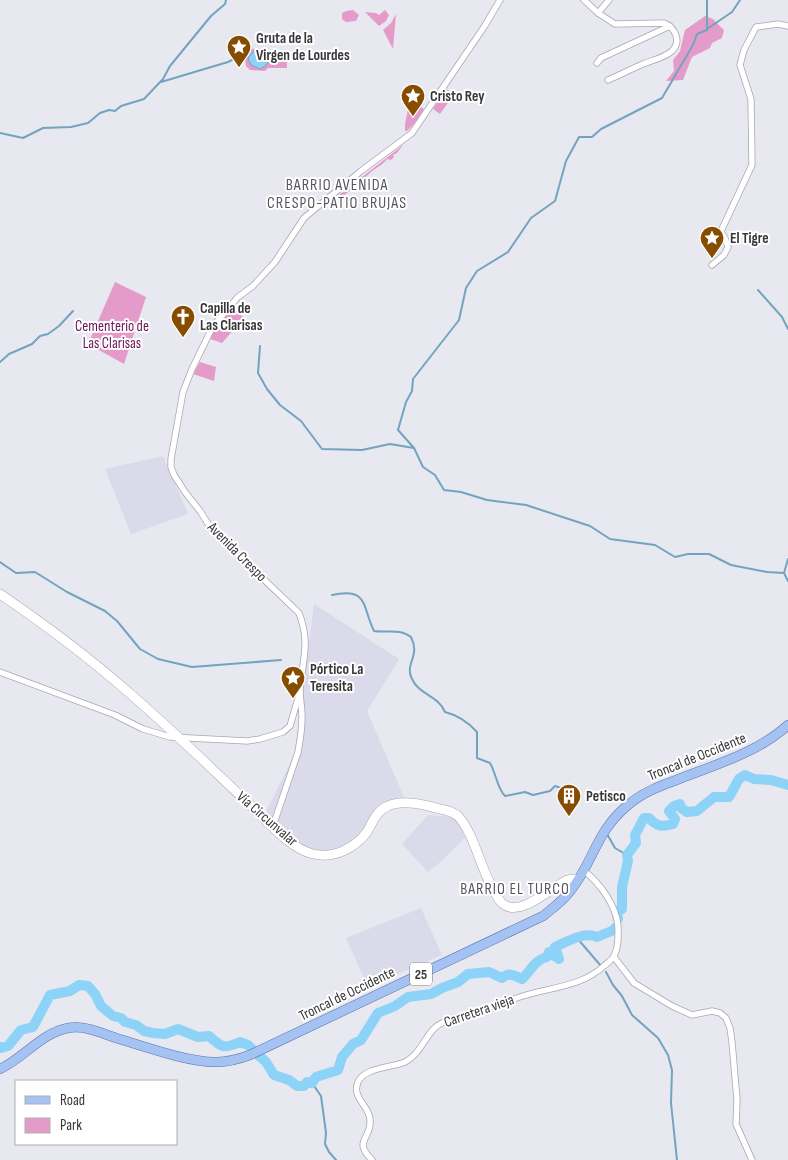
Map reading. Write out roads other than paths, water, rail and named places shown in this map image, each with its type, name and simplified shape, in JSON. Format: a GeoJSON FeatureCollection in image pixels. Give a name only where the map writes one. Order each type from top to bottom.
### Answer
{"type":"FeatureCollection","features":[{"type":"Feature","properties":{"kind":"main road","name":"Vía Circunvalar"},"geometry":{"type":"LineString","coordinates":[[0,594],[75,648],[127,691],[273,826],[305,852],[323,855],[345,850],[357,842],[368,830],[378,813],[389,805],[411,803],[434,807],[457,815],[466,828],[488,882],[503,904],[511,907],[531,903],[569,879],[578,879]]}},
{"type":"Feature","properties":{"kind":"main road","name":"Troncal de Occidente"},"geometry":{"type":"LineString","coordinates":[[0,1070],[46,1036],[58,1030],[70,1028],[91,1029],[138,1045],[206,1062],[228,1061],[250,1055],[543,916],[563,899],[584,870],[602,833],[628,805],[644,793],[659,786],[747,753],[772,738],[788,725]]}},
{"type":"Feature","properties":{"kind":"street","name":"Avenida Crespo"},"geometry":{"type":"LineString","coordinates":[[273,826],[298,752],[302,717],[300,690],[305,661],[306,639],[300,613],[212,530],[180,484],[171,467],[172,444],[182,392],[216,322],[238,297],[253,286],[275,262],[304,218],[361,171],[412,133],[484,27],[500,0]]}},
{"type":"Feature","properties":{"kind":"street"},"geometry":{"type":"LineString","coordinates":[[584,0],[598,13],[615,24],[664,23],[670,26],[676,33],[677,41],[674,50],[665,56],[608,80]]}},
{"type":"Feature","properties":{"kind":"street"},"geometry":{"type":"LineString","coordinates":[[598,13],[610,0]]}},
{"type":"Feature","properties":{"kind":"street"},"geometry":{"type":"LineString","coordinates":[[712,265],[724,255],[728,247],[726,238],[721,230],[752,165],[751,99],[740,65],[744,50],[756,27],[778,24],[788,26]]}},
{"type":"Feature","properties":{"kind":"street"},"geometry":{"type":"LineString","coordinates":[[597,62],[601,58],[670,26]]}},
{"type":"Feature","properties":{"kind":"street"},"geometry":{"type":"LineString","coordinates":[[0,672],[115,715],[143,729],[170,737],[246,741],[283,732],[290,726],[300,690]]}},
{"type":"Feature","properties":{"kind":"street"},"geometry":{"type":"LineString","coordinates":[[584,870],[595,878],[615,910],[619,942],[614,957],[634,983],[672,1006],[692,1014],[712,1012],[720,1013],[726,1018],[732,1042],[737,1100],[736,1124],[752,1160]]}},
{"type":"Feature","properties":{"kind":"street","name":"Carretera vieja"},"geometry":{"type":"LineString","coordinates":[[372,1160],[362,1147],[362,1142],[370,1128],[369,1113],[359,1100],[356,1089],[358,1081],[363,1076],[375,1070],[400,1064],[413,1057],[439,1024],[524,995],[554,990],[582,980],[599,971],[614,957]]}},
{"type":"Feature","properties":{"kind":"water"},"geometry":{"type":"Polygon","coordinates":[[[255,50],[267,55],[270,60],[260,69],[251,65],[248,58],[255,50]]]}},
{"type":"Feature","properties":{"kind":"waterway"},"geometry":{"type":"LineString","coordinates":[[0,133],[23,138],[43,128],[71,127],[88,123],[100,113],[109,110],[115,111],[121,106],[144,99],[163,79],[170,66],[211,16],[225,4],[226,0]]}},
{"type":"Feature","properties":{"kind":"waterway"},"geometry":{"type":"LineString","coordinates":[[707,0],[707,30],[697,34],[693,45],[662,98],[601,129],[592,137],[579,137],[566,161],[555,201],[531,218],[508,252],[477,271],[466,288],[459,320],[413,379],[412,391],[406,402],[398,430],[414,448],[423,467],[435,475],[444,490],[461,492],[487,500],[526,505],[590,526],[610,539],[655,545],[675,557],[688,554],[709,554],[731,565],[767,572],[784,573],[788,581]]}},
{"type":"Feature","properties":{"kind":"waterway"},"geometry":{"type":"LineString","coordinates":[[707,29],[732,12],[740,0]]}},
{"type":"Feature","properties":{"kind":"waterway"},"geometry":{"type":"LineString","coordinates":[[161,82],[228,62],[242,55],[248,58]]}},
{"type":"Feature","properties":{"kind":"waterway"},"geometry":{"type":"LineString","coordinates":[[758,290],[782,317],[788,329]]}},
{"type":"Feature","properties":{"kind":"waterway"},"geometry":{"type":"LineString","coordinates":[[0,362],[9,354],[32,344],[40,336],[48,334],[59,326],[73,311]]}},
{"type":"Feature","properties":{"kind":"waterway"},"geometry":{"type":"LineString","coordinates":[[260,346],[258,373],[267,389],[280,405],[301,421],[322,449],[362,450],[390,444],[414,448]]}},
{"type":"Feature","properties":{"kind":"waterway"},"geometry":{"type":"LineString","coordinates":[[784,573],[788,559]]}},
{"type":"Feature","properties":{"kind":"waterway"},"geometry":{"type":"LineString","coordinates":[[0,562],[16,573],[35,572],[67,592],[105,611],[117,621],[140,649],[158,659],[192,667],[281,660]]}},
{"type":"Feature","properties":{"kind":"waterway"},"geometry":{"type":"LineString","coordinates":[[332,595],[344,593],[358,597],[365,607],[374,631],[398,632],[411,637],[414,644],[414,655],[410,668],[412,679],[419,689],[438,702],[445,712],[462,719],[477,732],[477,758],[490,763],[500,789],[505,796],[525,792],[533,795],[550,791],[555,786],[573,792],[577,797]]}},
{"type":"Feature","properties":{"kind":"waterway"},"geometry":{"type":"LineString","coordinates":[[618,919],[617,911],[622,909],[622,887],[628,861],[627,855],[636,843],[635,835],[644,818],[649,818],[660,826],[673,824],[675,819],[669,811],[674,806],[680,804],[681,808],[687,812],[697,811],[714,797],[729,797],[739,779],[745,775],[754,779],[771,780],[788,785]]}},
{"type":"Feature","properties":{"kind":"waterway"},"geometry":{"type":"LineString","coordinates":[[607,834],[615,848],[627,855]]}},
{"type":"Feature","properties":{"kind":"waterway"},"geometry":{"type":"LineString","coordinates":[[258,1055],[266,1062],[274,1075],[289,1080],[297,1086],[304,1086],[307,1082],[312,1083],[316,1077],[338,1070],[342,1057],[353,1044],[361,1040],[378,1013],[395,1006],[408,997],[431,994],[458,982],[468,974],[489,972],[502,978],[514,975],[522,979],[536,963],[547,957],[549,952],[559,959],[555,947],[581,936],[597,937],[615,928]]}},
{"type":"Feature","properties":{"kind":"waterway"},"geometry":{"type":"LineString","coordinates":[[577,938],[601,966]]}},
{"type":"Feature","properties":{"kind":"waterway"},"geometry":{"type":"LineString","coordinates":[[606,972],[632,1015],[658,1038],[668,1055],[672,1070],[671,1103],[677,1160]]}},
{"type":"Feature","properties":{"kind":"waterway"},"geometry":{"type":"LineString","coordinates":[[0,1047],[8,1046],[21,1030],[33,1027],[50,995],[70,991],[79,985],[88,986],[95,994],[101,1006],[113,1016],[136,1025],[144,1031],[165,1034],[178,1029],[198,1037],[209,1036],[223,1046],[230,1046],[240,1042],[252,1049]]}},
{"type":"Feature","properties":{"kind":"waterway"},"geometry":{"type":"LineString","coordinates":[[312,1083],[321,1096],[326,1133],[325,1144],[336,1160]]}},
{"type":"Feature","properties":{"kind":"place","name":"Gruta de la Virgen de Lourdes"},"geometry":{"type":"Point","coordinates":[239,68]}},
{"type":"Feature","properties":{"kind":"place","name":"Cristo Rey"},"geometry":{"type":"Point","coordinates":[413,117]}},
{"type":"Feature","properties":{"kind":"place","name":"El Tigre"},"geometry":{"type":"Point","coordinates":[712,259]}},
{"type":"Feature","properties":{"kind":"place","name":"Capilla de Las Clarisas"},"geometry":{"type":"Point","coordinates":[183,338]}},
{"type":"Feature","properties":{"kind":"place","name":"Pórtico La Teresita"},"geometry":{"type":"Point","coordinates":[293,699]}},
{"type":"Feature","properties":{"kind":"place","name":"Petisco"},"geometry":{"type":"Point","coordinates":[569,817]}},
{"type":"Feature","properties":{"kind":"district","name":"BARRIO AVENIDA CRESPO-PATIO BRUJAS"},"geometry":{"type":"Point","coordinates":[337,194]}},
{"type":"Feature","properties":{"kind":"district","name":"BARRIO EL TURCO"},"geometry":{"type":"Point","coordinates":[515,889]}},
{"type":"Feature","properties":{"kind":"park label","name":"Cementerio de Las Clarisas"},"geometry":{"type":"Point","coordinates":[112,334]}}]}
